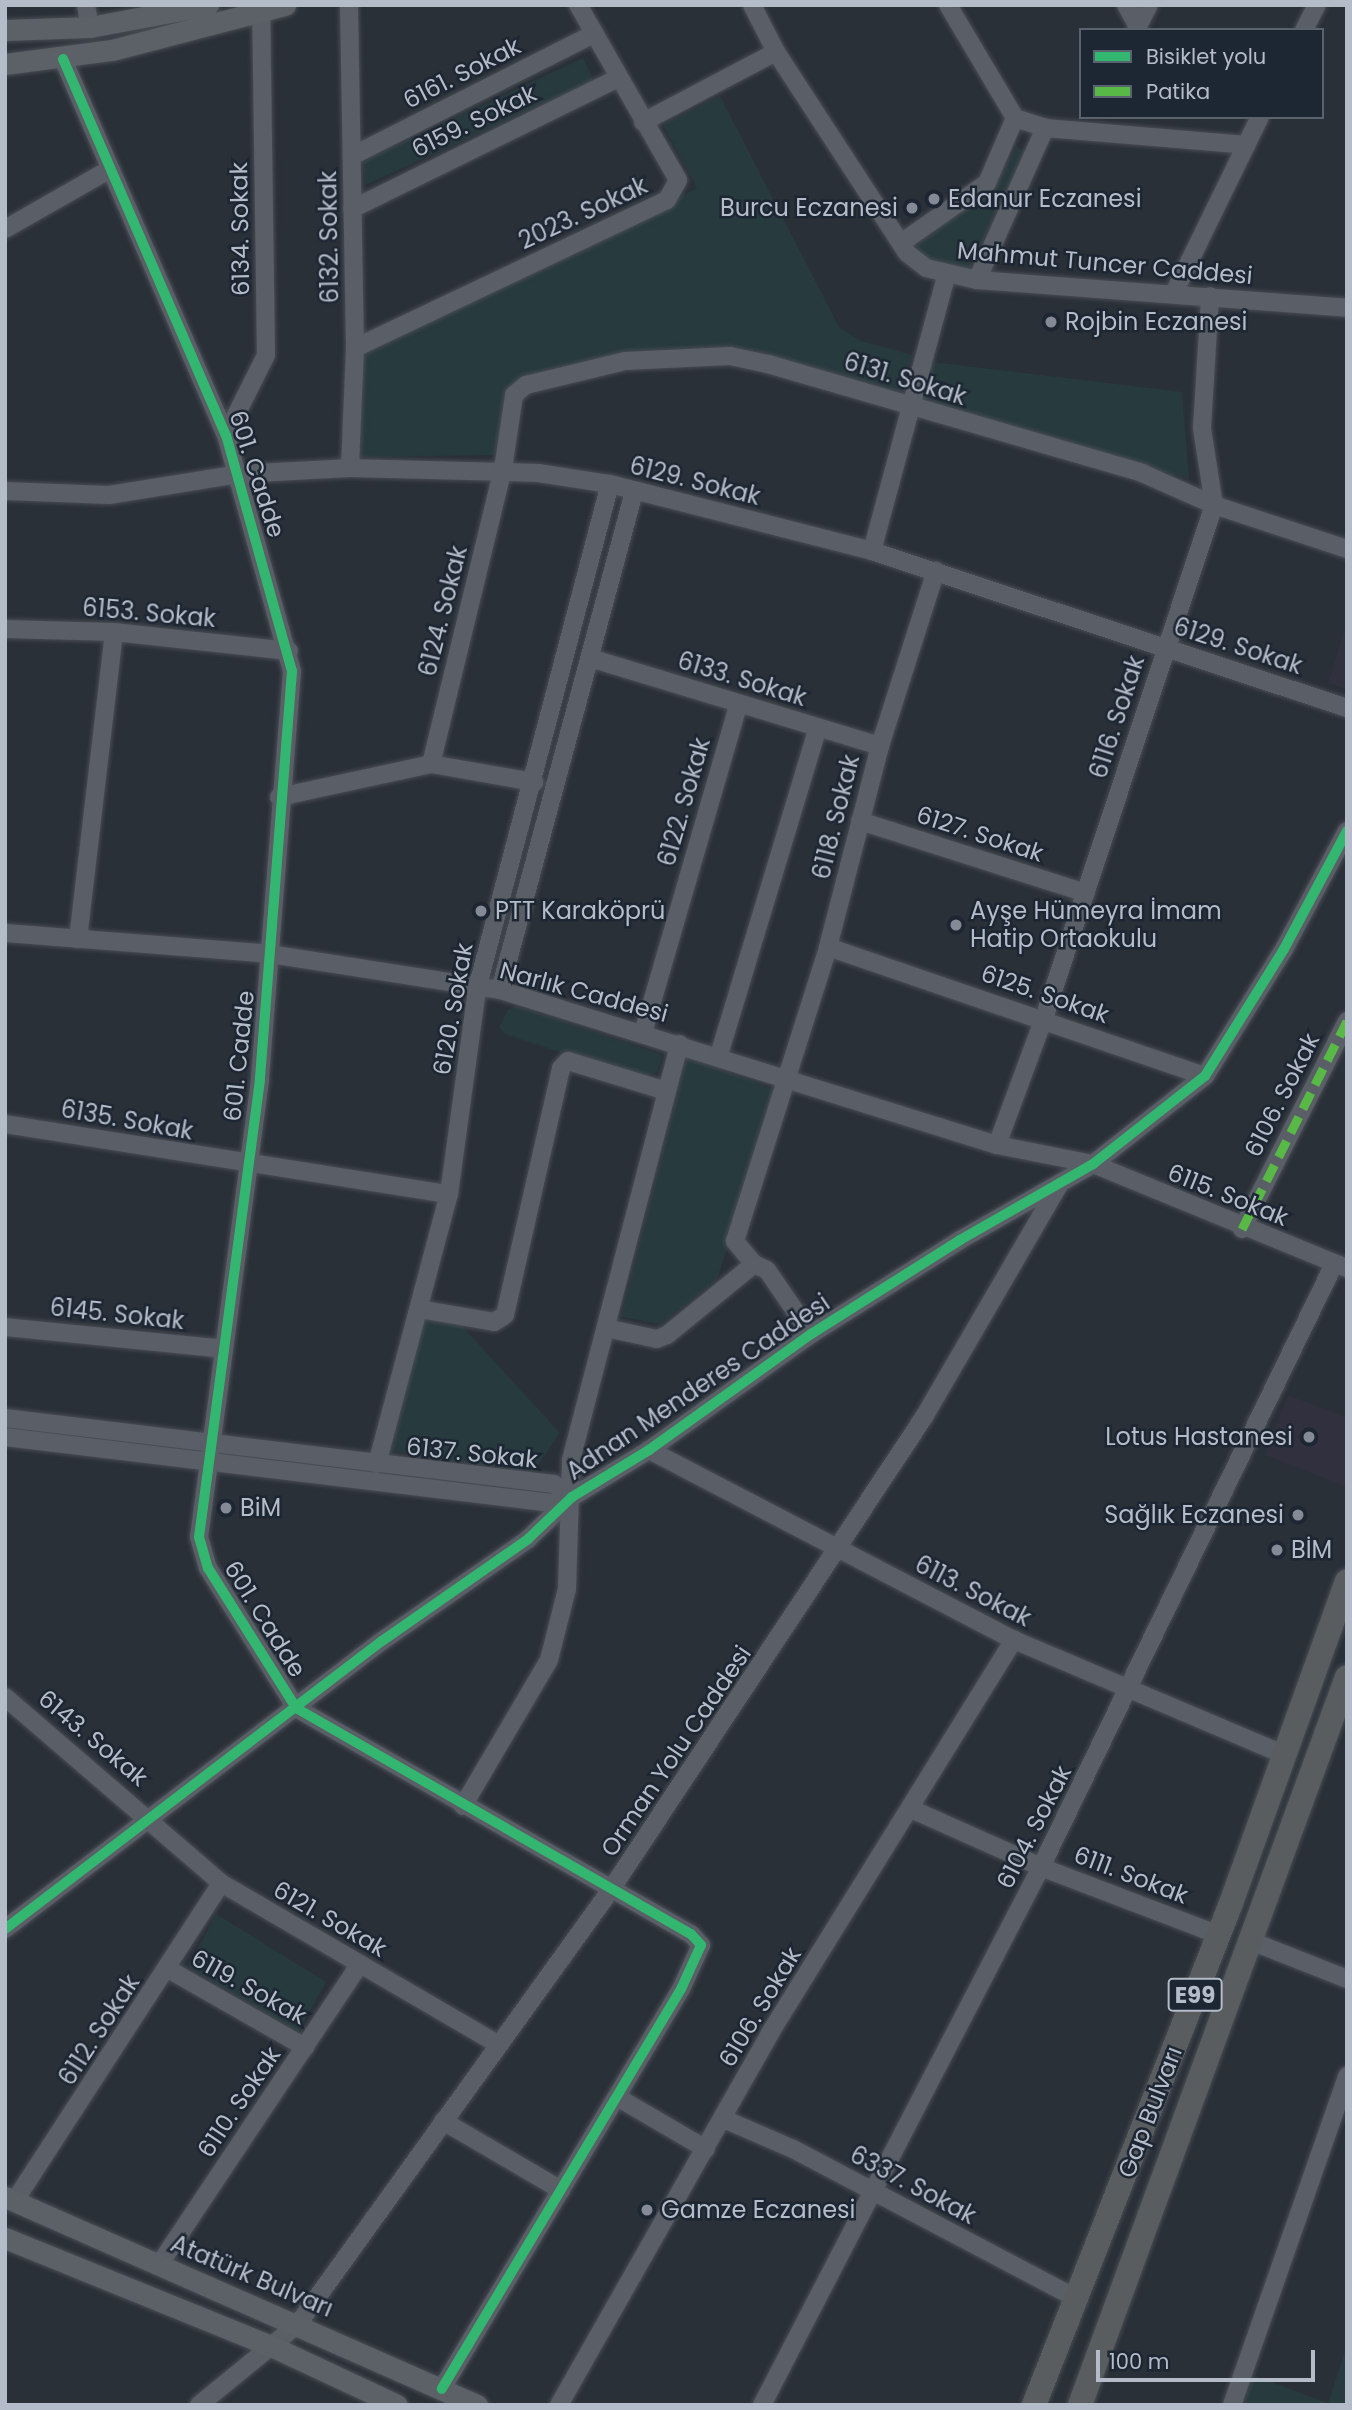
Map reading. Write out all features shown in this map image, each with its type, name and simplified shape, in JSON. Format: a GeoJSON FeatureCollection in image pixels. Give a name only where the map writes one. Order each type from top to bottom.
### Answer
{"type":"FeatureCollection","features":[{"type":"Feature","properties":{"kind":"highway","name":"Gap Bulvarı"},"geometry":{"type":"LineString","coordinates":[[1034,2405],[1219,1935],[1347,1581]]}},
{"type":"Feature","properties":{"kind":"highway","name":"Gap Bulvarı"},"geometry":{"type":"LineString","coordinates":[[1080,2405],[1248,1940],[1347,1677]]}},
{"type":"Feature","properties":{"kind":"main road"},"geometry":{"type":"LineString","coordinates":[[5,30],[90,27],[208,5]]}},
{"type":"Feature","properties":{"kind":"main road"},"geometry":{"type":"LineString","coordinates":[[5,64],[63,59],[261,13],[285,5]]}},
{"type":"Feature","properties":{"kind":"main road","name":"Atatürk Bulvarı"},"geometry":{"type":"LineString","coordinates":[[10,2200],[298,2324],[477,2405]]}},
{"type":"Feature","properties":{"kind":"main road"},"geometry":{"type":"LineString","coordinates":[[5,2238],[269,2345],[397,2405]]}},
{"type":"Feature","properties":{"kind":"street"},"geometry":{"type":"LineString","coordinates":[[86,5],[90,27]]}},
{"type":"Feature","properties":{"kind":"street","name":"6132. Sokak"},"geometry":{"type":"LineString","coordinates":[[349,5],[355,348],[349,468]]}},
{"type":"Feature","properties":{"kind":"street","name":"2023. Sokak"},"geometry":{"type":"LineString","coordinates":[[355,348],[667,200],[678,180],[578,5]]}},
{"type":"Feature","properties":{"kind":"street","name":"Mahmut Tuncer Caddesi"},"geometry":{"type":"LineString","coordinates":[[752,5],[776,52],[901,243],[926,268],[946,276],[977,279],[1346,306]]}},
{"type":"Feature","properties":{"kind":"street"},"geometry":{"type":"LineString","coordinates":[[948,5],[1015,118],[1045,128],[1091,124],[1246,145]]}},
{"type":"Feature","properties":{"kind":"street"},"geometry":{"type":"LineString","coordinates":[[1126,5],[1137,28]]}},
{"type":"Feature","properties":{"kind":"street"},"geometry":{"type":"LineString","coordinates":[[1137,28],[1149,5]]}},
{"type":"Feature","properties":{"kind":"street"},"geometry":{"type":"LineString","coordinates":[[1305,28],[1317,5]]}},
{"type":"Feature","properties":{"kind":"street","name":"6134. Sokak"},"geometry":{"type":"LineString","coordinates":[[226,435],[266,355],[261,13]]}},
{"type":"Feature","properties":{"kind":"street","name":"6161. Sokak"},"geometry":{"type":"LineString","coordinates":[[352,156],[595,33]]}},
{"type":"Feature","properties":{"kind":"street"},"geometry":{"type":"LineString","coordinates":[[643,122],[776,52]]}},
{"type":"Feature","properties":{"kind":"street","name":"601. Cadde"},"geometry":{"type":"LineString","coordinates":[[63,59],[226,435],[289,651],[292,671],[279,797],[270,954],[248,1166],[198,1537],[208,1568],[296,1709],[610,1891],[691,1934],[701,1945],[699,1957],[617,2097]]}},
{"type":"Feature","properties":{"kind":"street","name":"6159. Sokak"},"geometry":{"type":"LineString","coordinates":[[352,209],[618,78]]}},
{"type":"Feature","properties":{"kind":"street"},"geometry":{"type":"LineString","coordinates":[[901,243],[987,183],[1015,118]]}},
{"type":"Feature","properties":{"kind":"street"},"geometry":{"type":"LineString","coordinates":[[1174,293],[1259,119]]}},
{"type":"Feature","properties":{"kind":"street"},"geometry":{"type":"LineString","coordinates":[[977,279],[1045,128]]}},
{"type":"Feature","properties":{"kind":"street"},"geometry":{"type":"LineString","coordinates":[[5,229],[110,169]]}},
{"type":"Feature","properties":{"kind":"street"},"geometry":{"type":"LineString","coordinates":[[872,551],[946,276]]}},
{"type":"Feature","properties":{"kind":"street","name":"6116. Sokak"},"geometry":{"type":"LineString","coordinates":[[997,1144],[1044,1018],[1214,505],[1202,428],[1210,296]]}},
{"type":"Feature","properties":{"kind":"street","name":"6131. Sokak"},"geometry":{"type":"LineString","coordinates":[[503,469],[514,395],[526,385],[625,361],[730,356],[1142,473],[1214,505],[1347,548]]}},
{"type":"Feature","properties":{"kind":"street","name":"6129. Sokak"},"geometry":{"type":"LineString","coordinates":[[5,491],[109,495],[238,474],[349,468],[503,469],[610,484],[936,570],[1347,708]]}},
{"type":"Feature","properties":{"kind":"street","name":"6124. Sokak"},"geometry":{"type":"LineString","coordinates":[[431,764],[503,469]]}},
{"type":"Feature","properties":{"kind":"street","name":"6120. Sokak"},"geometry":{"type":"LineString","coordinates":[[377,1464],[449,1194],[477,989],[534,782],[610,484]]}},
{"type":"Feature","properties":{"kind":"street"},"geometry":{"type":"LineString","coordinates":[[500,990],[634,492]]}},
{"type":"Feature","properties":{"kind":"street","name":"6118. Sokak"},"geometry":{"type":"LineString","coordinates":[[754,1264],[735,1241],[828,947],[880,746],[936,570]]}},
{"type":"Feature","properties":{"kind":"street","name":"6153. Sokak"},"geometry":{"type":"LineString","coordinates":[[5,629],[114,632],[289,651]]}},
{"type":"Feature","properties":{"kind":"street"},"geometry":{"type":"LineString","coordinates":[[78,939],[114,632]]}},
{"type":"Feature","properties":{"kind":"street","name":"6133. Sokak"},"geometry":{"type":"LineString","coordinates":[[590,658],[880,746]]}},
{"type":"Feature","properties":{"kind":"street","name":"6122. Sokak"},"geometry":{"type":"LineString","coordinates":[[643,1033],[738,705]]}},
{"type":"Feature","properties":{"kind":"street"},"geometry":{"type":"LineString","coordinates":[[719,1055],[818,728]]}},
{"type":"Feature","properties":{"kind":"street"},"geometry":{"type":"LineString","coordinates":[[279,797],[431,764],[534,782]]}},
{"type":"Feature","properties":{"kind":"street","name":"6127. Sokak"},"geometry":{"type":"LineString","coordinates":[[860,821],[1086,893]]}},
{"type":"Feature","properties":{"kind":"street","name":"Adnan Menderes Caddesi"},"geometry":{"type":"LineString","coordinates":[[5,1929],[382,1641],[528,1539],[572,1497],[649,1450],[811,1334],[1093,1164],[1205,1076],[1284,949],[1347,831]]}},
{"type":"Feature","properties":{"kind":"street","name":"Narlık Caddesi"},"geometry":{"type":"LineString","coordinates":[[5,933],[270,954],[477,989],[500,990],[719,1055],[997,1144],[1093,1164]]}},
{"type":"Feature","properties":{"kind":"street","name":"6125. Sokak"},"geometry":{"type":"LineString","coordinates":[[828,947],[1044,1018],[1205,1076]]}},
{"type":"Feature","properties":{"kind":"street","name":"6106. Sokak"},"geometry":{"type":"LineString","coordinates":[[1242,1229],[1347,1021]]}},
{"type":"Feature","properties":{"kind":"street"},"geometry":{"type":"LineString","coordinates":[[463,1806],[549,1660],[566,1589],[572,1497],[571,1460],[679,1044]]}},
{"type":"Feature","properties":{"kind":"street"},"geometry":{"type":"LineString","coordinates":[[419,1309],[494,1322],[505,1315],[561,1068],[568,1061],[666,1091]]}},
{"type":"Feature","properties":{"kind":"street","name":"6135. Sokak"},"geometry":{"type":"LineString","coordinates":[[5,1124],[248,1166],[449,1194]]}},
{"type":"Feature","properties":{"kind":"street","name":"6115. Sokak"},"geometry":{"type":"LineString","coordinates":[[1093,1164],[1242,1229],[1340,1266]]}},
{"type":"Feature","properties":{"kind":"street","name":"Orman Yolu Caddesi"},"geometry":{"type":"LineString","coordinates":[[199,2405],[269,2345],[298,2324],[610,1891],[924,1417],[1060,1183]]}},
{"type":"Feature","properties":{"kind":"street"},"geometry":{"type":"LineString","coordinates":[[606,1328],[657,1339],[667,1335],[754,1264],[767,1270],[811,1334]]}},
{"type":"Feature","properties":{"kind":"street","name":"6104. Sokak"},"geometry":{"type":"LineString","coordinates":[[762,2405],[875,2193],[1041,1867],[1340,1266]]}},
{"type":"Feature","properties":{"kind":"street","name":"6145. Sokak"},"geometry":{"type":"LineString","coordinates":[[5,1327],[223,1349]]}},
{"type":"Feature","properties":{"kind":"street","name":"6137. Sokak"},"geometry":{"type":"LineString","coordinates":[[5,1418],[554,1484],[572,1497]]}},
{"type":"Feature","properties":{"kind":"street","name":"6137. Sokak"},"geometry":{"type":"LineString","coordinates":[[5,1437],[552,1503],[572,1497]]}},
{"type":"Feature","properties":{"kind":"street","name":"6113. Sokak"},"geometry":{"type":"LineString","coordinates":[[649,1450],[1014,1640],[1129,1692],[1285,1755]]}},
{"type":"Feature","properties":{"kind":"street","name":"6106. Sokak"},"geometry":{"type":"LineString","coordinates":[[559,2405],[724,2119],[770,2033],[911,1810],[1014,1640]]}},
{"type":"Feature","properties":{"kind":"street","name":"6143. Sokak"},"geometry":{"type":"LineString","coordinates":[[5,1697],[150,1817]]}},
{"type":"Feature","properties":{"kind":"street","name":"6111. Sokak"},"geometry":{"type":"LineString","coordinates":[[911,1810],[1041,1867],[1219,1935]]}},
{"type":"Feature","properties":{"kind":"street","name":"6121. Sokak"},"geometry":{"type":"LineString","coordinates":[[150,1817],[221,1883],[498,2045]]}},
{"type":"Feature","properties":{"kind":"street","name":"6112. Sokak"},"geometry":{"type":"LineString","coordinates":[[10,2200],[168,1969],[221,1883]]}},
{"type":"Feature","properties":{"kind":"street"},"geometry":{"type":"LineString","coordinates":[[1248,1940],[1347,1979]]}},
{"type":"Feature","properties":{"kind":"street","name":"6110. Sokak"},"geometry":{"type":"LineString","coordinates":[[159,2265],[359,1965]]}},
{"type":"Feature","properties":{"kind":"street","name":"6119. Sokak"},"geometry":{"type":"LineString","coordinates":[[168,1969],[305,2047]]}},
{"type":"Feature","properties":{"kind":"street"},"geometry":{"type":"LineString","coordinates":[[1232,2405],[1347,2076]]}},
{"type":"Feature","properties":{"kind":"street"},"geometry":{"type":"LineString","coordinates":[[442,2389],[617,2097],[706,2149]]}},
{"type":"Feature","properties":{"kind":"street","name":"6337. Sokak"},"geometry":{"type":"LineString","coordinates":[[724,2119],[875,2193],[1077,2299]]}},
{"type":"Feature","properties":{"kind":"street"},"geometry":{"type":"LineString","coordinates":[[443,2121],[561,2190]]}},
{"type":"Feature","properties":{"kind":"shaded area"},"geometry":{"type":"Polygon","coordinates":[[[1347,622],[1347,689],[1328,683],[1347,622]]]}},
{"type":"Feature","properties":{"kind":"shaded area","name":"Lotus Hastanesi"},"geometry":{"type":"Polygon","coordinates":[[[1288,1395],[1347,1418],[1347,1487],[1265,1455],[1288,1395]]]}},
{"type":"Feature","properties":{"kind":"green space"},"geometry":{"type":"Polygon","coordinates":[[[583,58],[594,81],[365,185],[363,161],[583,58]]]}},
{"type":"Feature","properties":{"kind":"green space"},"geometry":{"type":"Polygon","coordinates":[[[720,96],[839,327],[861,341],[912,355],[902,394],[730,352],[532,375],[509,388],[494,455],[361,457],[360,358],[697,188],[663,125],[720,96]]]}},
{"type":"Feature","properties":{"kind":"green space"},"geometry":{"type":"Polygon","coordinates":[[[1016,147],[1025,151],[969,271],[929,262],[917,249],[922,238],[993,190],[1016,147]]]}},
{"type":"Feature","properties":{"kind":"green space"},"geometry":{"type":"Polygon","coordinates":[[[932,362],[1182,392],[1189,479],[922,402],[932,362]]]}},
{"type":"Feature","properties":{"kind":"green space"},"geometry":{"type":"Polygon","coordinates":[[[516,1006],[662,1055],[658,1072],[638,1078],[505,1034],[499,1027],[508,1010],[516,1006]]]}},
{"type":"Feature","properties":{"kind":"green space"},"geometry":{"type":"Polygon","coordinates":[[[687,1057],[780,1092],[717,1279],[661,1324],[621,1317],[687,1057]]]}},
{"type":"Feature","properties":{"kind":"green space"},"geometry":{"type":"Polygon","coordinates":[[[426,1314],[460,1324],[560,1433],[532,1473],[387,1450],[426,1314]]]}},
{"type":"Feature","properties":{"kind":"green space"},"geometry":{"type":"Polygon","coordinates":[[[216,1914],[326,1982],[298,2033],[188,1967],[216,1914]]]}},
{"type":"Feature","properties":{"kind":"green space"},"geometry":{"type":"Polygon","coordinates":[[[1347,2345],[1347,2405],[1242,2405],[1252,2375],[1328,2403],[1347,2345]]]}},
{"type":"Feature","properties":{"kind":"marked path"},"geometry":{"type":"LineString","coordinates":[[1242,1229],[1347,1021]]}},
{"type":"Feature","properties":{"kind":"cycle path"},"geometry":{"type":"LineString","coordinates":[[63,59],[226,435],[292,671],[260,1080],[199,1537],[208,1568],[296,1708],[691,1934],[701,1945],[681,1989],[442,2389]]}},
{"type":"Feature","properties":{"kind":"cycle path"},"geometry":{"type":"LineString","coordinates":[[5,1929],[382,1641],[528,1539],[572,1497],[649,1450],[811,1334],[960,1240],[1093,1164],[1205,1076],[1284,949],[1347,831]]}},
{"type":"Feature","properties":{"kind":"place","name":"Edanur Eczanesi"},"geometry":{"type":"Point","coordinates":[934,199]}},
{"type":"Feature","properties":{"kind":"place","name":"Burcu Eczanesi"},"geometry":{"type":"Point","coordinates":[912,208]}},
{"type":"Feature","properties":{"kind":"place","name":"Rojbin Eczanesi"},"geometry":{"type":"Point","coordinates":[1051,322]}},
{"type":"Feature","properties":{"kind":"place","name":"PTT Karaköprü"},"geometry":{"type":"Point","coordinates":[481,911]}},
{"type":"Feature","properties":{"kind":"place","name":"Ayşe Hümeyra İmam Hatip Ortaokulu"},"geometry":{"type":"Point","coordinates":[956,925]}},
{"type":"Feature","properties":{"kind":"place","name":"Lotus Hastanesi"},"geometry":{"type":"Point","coordinates":[1309,1437]}},
{"type":"Feature","properties":{"kind":"place","name":"BiM"},"geometry":{"type":"Point","coordinates":[226,1508]}},
{"type":"Feature","properties":{"kind":"place","name":"Sağlık Eczanesi"},"geometry":{"type":"Point","coordinates":[1298,1515]}},
{"type":"Feature","properties":{"kind":"place","name":"BİM"},"geometry":{"type":"Point","coordinates":[1277,1550]}},
{"type":"Feature","properties":{"kind":"place","name":"Gamze Eczanesi"},"geometry":{"type":"Point","coordinates":[647,2210]}}]}
